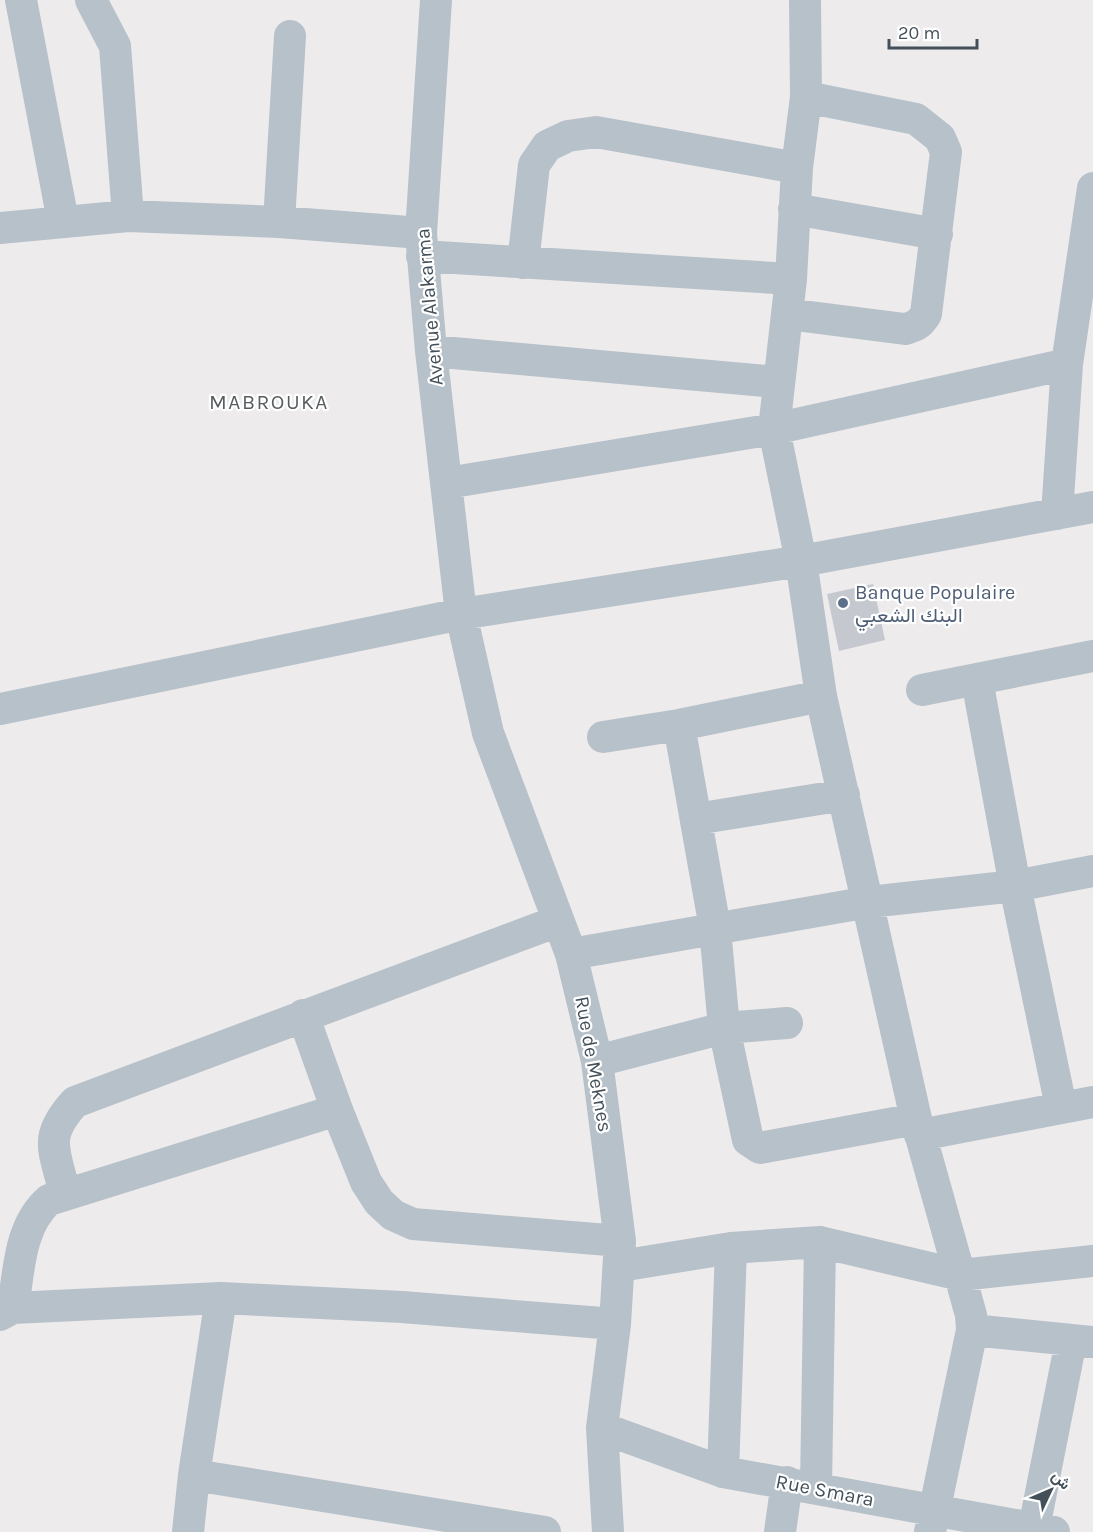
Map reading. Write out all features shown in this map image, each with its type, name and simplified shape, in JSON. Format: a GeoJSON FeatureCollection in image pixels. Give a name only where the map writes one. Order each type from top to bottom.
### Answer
{"type":"FeatureCollection","features":[{"type":"Feature","properties":{"kind":"street"},"geometry":{"type":"LineString","coordinates":[[21,0],[63,221]]}},
{"type":"Feature","properties":{"kind":"street"},"geometry":{"type":"LineString","coordinates":[[91,0],[115,46],[128,216]]}},
{"type":"Feature","properties":{"kind":"street","name":"Avenue Alakarma"},"geometry":{"type":"LineString","coordinates":[[436,0],[421,244],[461,614]]}},
{"type":"Feature","properties":{"kind":"street"},"geometry":{"type":"LineString","coordinates":[[800,1],[806,96],[797,168],[791,279],[777,382],[774,429],[801,561],[821,696],[918,1127],[969,1306],[972,1330],[932,1522]]}},
{"type":"Feature","properties":{"kind":"street"},"geometry":{"type":"LineString","coordinates":[[279,222],[290,36]]}},
{"type":"Feature","properties":{"kind":"street"},"geometry":{"type":"LineString","coordinates":[[787,314],[905,329],[917,326],[926,314],[946,152],[940,138],[916,119],[806,96]]}},
{"type":"Feature","properties":{"kind":"street"},"geometry":{"type":"LineString","coordinates":[[523,263],[534,165],[547,146],[568,136],[596,132],[797,168]]}},
{"type":"Feature","properties":{"kind":"street"},"geometry":{"type":"LineString","coordinates":[[1057,514],[1067,364],[1093,188]]}},
{"type":"Feature","properties":{"kind":"street"},"geometry":{"type":"LineString","coordinates":[[794,209],[937,234]]}},
{"type":"Feature","properties":{"kind":"street"},"geometry":{"type":"LineString","coordinates":[[0,228],[128,216],[279,222],[421,244],[523,263],[791,279]]}},
{"type":"Feature","properties":{"kind":"street"},"geometry":{"type":"LineString","coordinates":[[431,351],[777,382]]}},
{"type":"Feature","properties":{"kind":"street"},"geometry":{"type":"LineString","coordinates":[[447,483],[774,429],[1067,364]]}},
{"type":"Feature","properties":{"kind":"street"},"geometry":{"type":"LineString","coordinates":[[0,709],[461,614],[801,561],[1093,507]]}},
{"type":"Feature","properties":{"kind":"street","name":"Rue de Meknes"},"geometry":{"type":"LineString","coordinates":[[461,614],[488,733],[571,954],[597,1060],[620,1253],[615,1324],[602,1428],[608,1532]]}},
{"type":"Feature","properties":{"kind":"street"},"geometry":{"type":"LineString","coordinates":[[922,690],[1093,656]]}},
{"type":"Feature","properties":{"kind":"street"},"geometry":{"type":"LineString","coordinates":[[977,680],[1015,886],[1061,1107]]}},
{"type":"Feature","properties":{"kind":"street"},"geometry":{"type":"LineString","coordinates":[[603,737],[679,725],[821,696]]}},
{"type":"Feature","properties":{"kind":"street"},"geometry":{"type":"LineString","coordinates":[[679,725],[715,928],[724,1029],[749,1142],[757,1148],[1093,1102]]}},
{"type":"Feature","properties":{"kind":"street"},"geometry":{"type":"LineString","coordinates":[[696,819],[844,795]]}},
{"type":"Feature","properties":{"kind":"street"},"geometry":{"type":"LineString","coordinates":[[571,954],[868,902],[1015,886],[1093,871]]}},
{"type":"Feature","properties":{"kind":"street"},"geometry":{"type":"LineString","coordinates":[[65,1194],[52,1138],[59,1119],[75,1101],[558,921]]}},
{"type":"Feature","properties":{"kind":"street"},"geometry":{"type":"LineString","coordinates":[[303,1015],[366,1182],[379,1202],[393,1215],[412,1224],[620,1253],[820,1242],[960,1275],[1093,1261]]}},
{"type":"Feature","properties":{"kind":"street"},"geometry":{"type":"LineString","coordinates":[[597,1060],[724,1029],[787,1023]]}},
{"type":"Feature","properties":{"kind":"street"},"geometry":{"type":"LineString","coordinates":[[337,1110],[48,1200],[37,1210],[29,1223],[7,1311],[221,1298],[402,1307],[615,1324]]}},
{"type":"Feature","properties":{"kind":"street"},"geometry":{"type":"LineString","coordinates":[[780,1532],[802,1485],[820,1242]]}},
{"type":"Feature","properties":{"kind":"street"},"geometry":{"type":"LineString","coordinates":[[723,1472],[731,1248]]}},
{"type":"Feature","properties":{"kind":"street"},"geometry":{"type":"LineString","coordinates":[[188,1532],[194,1475],[221,1298]]}},
{"type":"Feature","properties":{"kind":"street"},"geometry":{"type":"LineString","coordinates":[[972,1330],[1082,1342],[1044,1530]]}},
{"type":"Feature","properties":{"kind":"street","name":"Rue Smara"},"geometry":{"type":"LineString","coordinates":[[602,1428],[723,1472],[802,1485],[932,1522],[1044,1530]]}},
{"type":"Feature","properties":{"kind":"street"},"geometry":{"type":"LineString","coordinates":[[194,1475],[544,1532]]}},
{"type":"Feature","properties":{"kind":"building"},"geometry":{"type":"Polygon","coordinates":[[[873,584],[885,640],[839,651],[827,594],[873,584]]]}},
{"type":"Feature","properties":{"kind":"place","name":"Banque Populaire البنك الشعبي"},"geometry":{"type":"Point","coordinates":[843,603]}},
{"type":"Feature","properties":{"kind":"district","name":"MABROUKA"},"geometry":{"type":"Point","coordinates":[269,402]}}]}
